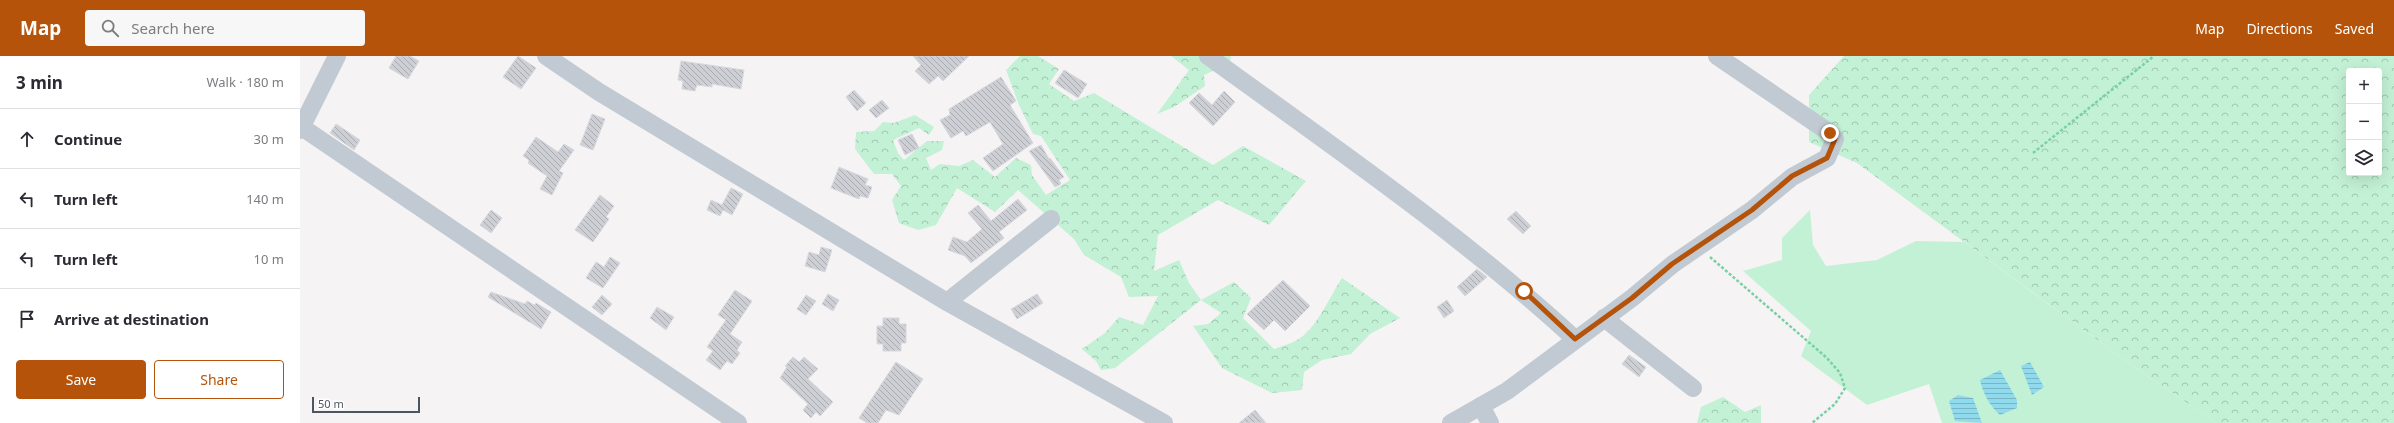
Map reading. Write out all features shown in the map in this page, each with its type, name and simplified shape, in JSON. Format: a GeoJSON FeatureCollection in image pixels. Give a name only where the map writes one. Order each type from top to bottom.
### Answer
{"type":"FeatureCollection","features":[{"type":"Feature","properties":{"kind":"street"},"geometry":{"type":"LineString","coordinates":[[337,56],[301,128],[738,423]]}},
{"type":"Feature","properties":{"kind":"street"},"geometry":{"type":"LineString","coordinates":[[546,56],[606,96],[947,302],[1164,423]]}},
{"type":"Feature","properties":{"kind":"street"},"geometry":{"type":"LineString","coordinates":[[1208,56],[1524,291],[1575,339]]}},
{"type":"Feature","properties":{"kind":"street"},"geometry":{"type":"LineString","coordinates":[[1451,423],[1507,392],[1672,264],[1752,210],[1792,176],[1827,158],[1835,139],[1830,133],[1717,56]]}},
{"type":"Feature","properties":{"kind":"street"},"geometry":{"type":"LineString","coordinates":[[947,302],[1051,218]]}},
{"type":"Feature","properties":{"kind":"street"},"geometry":{"type":"LineString","coordinates":[[1604,318],[1693,388]]}},
{"type":"Feature","properties":{"kind":"street"},"geometry":{"type":"LineString","coordinates":[[1481,406],[1490,423]]}},
{"type":"Feature","properties":{"kind":"path"},"geometry":{"type":"LineString","coordinates":[[2033,153],[2154,56]]}},
{"type":"Feature","properties":{"kind":"path"},"geometry":{"type":"LineString","coordinates":[[1698,247],[1827,358],[1840,374],[1845,388],[1835,404],[1812,423]]}},
{"type":"Feature","properties":{"kind":"green space"},"geometry":{"type":"Polygon","coordinates":[[[1020,56],[1038,56],[1059,69],[1049,84],[1074,101],[1094,93],[1213,165],[1243,146],[1306,181],[1269,225],[1218,200],[1158,235],[1154,271],[1179,260],[1189,283],[1201,300],[1115,368],[1101,370],[1096,361],[1082,349],[1105,333],[1119,317],[1143,325],[1158,296],[1129,297],[1121,277],[1084,255],[1074,239],[1018,190],[995,212],[957,188],[936,225],[918,230],[899,223],[892,200],[901,186],[892,174],[874,174],[855,149],[856,132],[874,131],[883,122],[894,123],[915,115],[934,127],[929,135],[919,128],[893,140],[898,153],[904,160],[927,141],[944,141],[942,150],[926,158],[931,170],[940,164],[959,166],[973,160],[995,177],[1016,158],[1031,165],[1032,175],[1046,195],[1070,180],[1041,136],[1033,134],[1019,105],[1006,70],[1020,56]]]}},
{"type":"Feature","properties":{"kind":"green space"},"geometry":{"type":"Polygon","coordinates":[[[1171,56],[1231,56],[1230,63],[1204,75],[1205,86],[1174,107],[1157,114],[1189,70],[1171,56]]]}},
{"type":"Feature","properties":{"kind":"green space"},"geometry":{"type":"Polygon","coordinates":[[[1844,56],[2394,56],[2394,423],[2216,423],[2126,361],[1857,163],[1809,142],[1809,95],[1844,56]]]}},
{"type":"Feature","properties":{"kind":"green space"},"geometry":{"type":"Polygon","coordinates":[[[1810,210],[1813,245],[1826,266],[1877,260],[1916,241],[1964,242],[2126,361],[2216,423],[1942,423],[1929,384],[1867,405],[1801,356],[1811,331],[1743,271],[1782,260],[1782,238],[1810,210]]]}},
{"type":"Feature","properties":{"kind":"green space"},"geometry":{"type":"Polygon","coordinates":[[[1342,278],[1400,318],[1370,334],[1351,354],[1322,360],[1304,372],[1302,390],[1272,393],[1222,368],[1193,326],[1208,324],[1221,313],[1201,300],[1234,282],[1251,298],[1243,318],[1274,349],[1297,340],[1310,329],[1342,278]]]}},
{"type":"Feature","properties":{"kind":"green space"},"geometry":{"type":"Polygon","coordinates":[[[1723,397],[1745,412],[1761,405],[1761,423],[1697,423],[1701,407],[1723,397]]]}},
{"type":"Feature","properties":{"kind":"water"},"geometry":{"type":"Polygon","coordinates":[[[2030,362],[2044,387],[2032,395],[2021,366],[2030,362]]]}},
{"type":"Feature","properties":{"kind":"water"},"geometry":{"type":"Polygon","coordinates":[[[2000,370],[2017,400],[2017,408],[2000,415],[1987,399],[1980,380],[2000,370]]]}},
{"type":"Feature","properties":{"kind":"water"},"geometry":{"type":"Polygon","coordinates":[[[1958,395],[1973,398],[1982,423],[1955,421],[1949,401],[1958,395]]]}},
{"type":"Feature","properties":{"kind":"building"},"geometry":{"type":"Polygon","coordinates":[[[396,56],[410,56],[419,61],[408,79],[389,68],[396,56]]]}},
{"type":"Feature","properties":{"kind":"building"},"geometry":{"type":"Polygon","coordinates":[[[518,56],[536,68],[521,89],[503,77],[518,56]]]}},
{"type":"Feature","properties":{"kind":"building"},"geometry":{"type":"Polygon","coordinates":[[[913,56],[969,56],[943,81],[938,76],[929,84],[915,71],[921,65],[913,56]]]}},
{"type":"Feature","properties":{"kind":"building"},"geometry":{"type":"Polygon","coordinates":[[[681,61],[744,70],[741,89],[712,84],[712,87],[697,85],[695,91],[682,89],[683,81],[678,80],[681,61]]]}},
{"type":"Feature","properties":{"kind":"building"},"geometry":{"type":"Polygon","coordinates":[[[1064,70],[1087,84],[1078,98],[1055,83],[1064,70]]]}},
{"type":"Feature","properties":{"kind":"building"},"geometry":{"type":"Polygon","coordinates":[[[1001,77],[1016,101],[1010,105],[1033,143],[993,171],[983,158],[1003,144],[990,122],[966,136],[963,131],[951,138],[940,120],[950,115],[949,109],[1001,77]]]}},
{"type":"Feature","properties":{"kind":"building"},"geometry":{"type":"Polygon","coordinates":[[[854,90],[866,103],[857,111],[846,97],[854,90]]]}},
{"type":"Feature","properties":{"kind":"building"},"geometry":{"type":"Polygon","coordinates":[[[1224,91],[1235,102],[1213,126],[1189,103],[1199,93],[1212,105],[1224,91]]]}},
{"type":"Feature","properties":{"kind":"building"},"geometry":{"type":"Polygon","coordinates":[[[882,100],[889,108],[876,118],[869,110],[882,100]]]}},
{"type":"Feature","properties":{"kind":"building"},"geometry":{"type":"Polygon","coordinates":[[[592,114],[605,119],[593,150],[580,145],[592,114]]]}},
{"type":"Feature","properties":{"kind":"building"},"geometry":{"type":"Polygon","coordinates":[[[336,124],[360,140],[354,150],[330,133],[336,124]]]}},
{"type":"Feature","properties":{"kind":"building"},"geometry":{"type":"Polygon","coordinates":[[[912,134],[919,148],[905,155],[898,140],[912,134]]]}},
{"type":"Feature","properties":{"kind":"building"},"geometry":{"type":"Polygon","coordinates":[[[536,137],[558,152],[564,144],[574,150],[559,171],[563,173],[552,195],[540,189],[547,176],[528,163],[529,160],[523,156],[536,137]]]}},
{"type":"Feature","properties":{"kind":"building"},"geometry":{"type":"Polygon","coordinates":[[[1041,145],[1049,159],[1050,158],[1064,177],[1059,180],[1061,184],[1055,187],[1029,151],[1041,145]]]}},
{"type":"Feature","properties":{"kind":"building"},"geometry":{"type":"Polygon","coordinates":[[[839,167],[868,179],[865,185],[872,187],[868,198],[860,196],[859,199],[831,188],[839,167]]]}},
{"type":"Feature","properties":{"kind":"building"},"geometry":{"type":"Polygon","coordinates":[[[731,188],[743,194],[732,215],[723,210],[720,216],[707,210],[711,200],[722,205],[731,188]]]}},
{"type":"Feature","properties":{"kind":"building"},"geometry":{"type":"Polygon","coordinates":[[[600,195],[614,206],[606,217],[609,219],[593,242],[575,230],[600,195]]]}},
{"type":"Feature","properties":{"kind":"building"},"geometry":{"type":"Polygon","coordinates":[[[1018,199],[1027,210],[999,232],[1004,238],[971,263],[965,256],[948,250],[953,237],[967,242],[982,229],[968,213],[978,205],[991,221],[1018,199]]]}},
{"type":"Feature","properties":{"kind":"building"},"geometry":{"type":"Polygon","coordinates":[[[491,210],[502,218],[491,233],[480,225],[491,210]]]}},
{"type":"Feature","properties":{"kind":"building"},"geometry":{"type":"Polygon","coordinates":[[[1516,211],[1531,226],[1523,234],[1507,219],[1516,211]]]}},
{"type":"Feature","properties":{"kind":"building"},"geometry":{"type":"Polygon","coordinates":[[[821,247],[832,250],[825,272],[805,266],[809,252],[819,255],[821,247]]]}},
{"type":"Feature","properties":{"kind":"building"},"geometry":{"type":"Polygon","coordinates":[[[610,257],[620,263],[603,288],[586,278],[596,262],[604,267],[610,257]]]}},
{"type":"Feature","properties":{"kind":"building"},"geometry":{"type":"Polygon","coordinates":[[[1477,269],[1487,277],[1465,296],[1457,287],[1477,269]]]}},
{"type":"Feature","properties":{"kind":"building"},"geometry":{"type":"Polygon","coordinates":[[[1283,280],[1310,306],[1285,331],[1274,320],[1264,330],[1247,314],[1283,280]]]}},
{"type":"Feature","properties":{"kind":"building"},"geometry":{"type":"Polygon","coordinates":[[[735,290],[752,301],[730,334],[742,342],[737,350],[740,353],[732,364],[727,361],[720,370],[706,360],[713,351],[707,347],[726,320],[718,315],[735,290]]]}},
{"type":"Feature","properties":{"kind":"building"},"geometry":{"type":"Polygon","coordinates":[[[491,292],[525,304],[527,301],[534,305],[536,303],[551,312],[541,329],[488,297],[491,292]]]}},
{"type":"Feature","properties":{"kind":"building"},"geometry":{"type":"Polygon","coordinates":[[[828,294],[839,300],[833,311],[822,304],[828,294]]]}},
{"type":"Feature","properties":{"kind":"building"},"geometry":{"type":"Polygon","coordinates":[[[1037,294],[1043,303],[1017,319],[1011,309],[1037,294]]]}},
{"type":"Feature","properties":{"kind":"building"},"geometry":{"type":"Polygon","coordinates":[[[602,295],[612,304],[602,315],[592,307],[602,295]]]}},
{"type":"Feature","properties":{"kind":"building"},"geometry":{"type":"Polygon","coordinates":[[[806,295],[816,301],[806,315],[797,309],[806,295]]]}},
{"type":"Feature","properties":{"kind":"building"},"geometry":{"type":"Polygon","coordinates":[[[1447,300],[1454,311],[1444,318],[1437,307],[1447,300]]]}},
{"type":"Feature","properties":{"kind":"building"},"geometry":{"type":"Polygon","coordinates":[[[657,307],[674,317],[666,330],[650,318],[657,307]]]}},
{"type":"Feature","properties":{"kind":"building"},"geometry":{"type":"Polygon","coordinates":[[[883,318],[899,318],[899,324],[906,324],[906,343],[901,343],[901,351],[883,351],[883,344],[877,344],[877,326],[883,326],[883,318]]]}},
{"type":"Feature","properties":{"kind":"building"},"geometry":{"type":"Polygon","coordinates":[[[1629,355],[1646,367],[1639,377],[1622,364],[1629,355]]]}},
{"type":"Feature","properties":{"kind":"building"},"geometry":{"type":"Polygon","coordinates":[[[793,357],[799,362],[804,357],[818,369],[808,379],[833,402],[820,416],[816,412],[811,418],[803,410],[808,404],[780,378],[787,367],[785,366],[793,357]]]}},
{"type":"Feature","properties":{"kind":"building"},"geometry":{"type":"Polygon","coordinates":[[[896,362],[923,379],[899,415],[886,410],[878,423],[867,423],[859,418],[896,362]]]}},
{"type":"Feature","properties":{"kind":"building"},"geometry":{"type":"Polygon","coordinates":[[[1255,410],[1266,423],[1239,423],[1255,410]]]}},
{"type":"Feature","properties":{"kind":"route"},"geometry":{"type":"LineString","coordinates":[[1524,291],[1575,339],[1632,298],[1672,264],[1752,210],[1792,176],[1827,158],[1833,148],[1835,139],[1830,133]]}}]}
